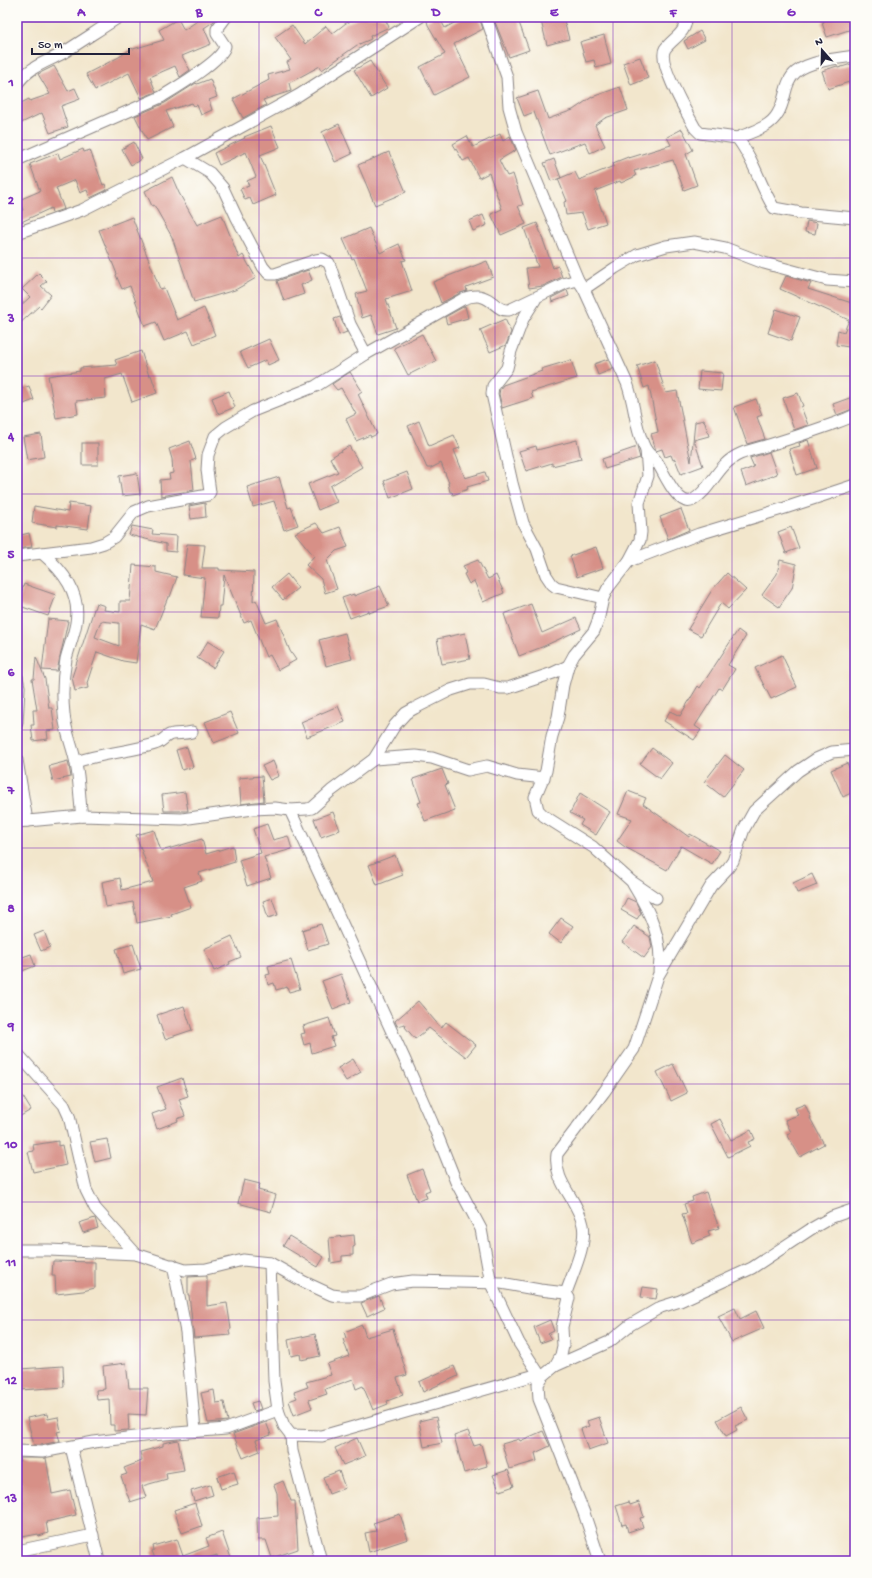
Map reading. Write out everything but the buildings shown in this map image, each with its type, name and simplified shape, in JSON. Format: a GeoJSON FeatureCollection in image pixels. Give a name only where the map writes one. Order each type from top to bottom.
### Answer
{"type":"FeatureCollection","features":[{"type":"Feature","properties":{"kind":"street"},"geometry":{"type":"LineString","coordinates":[[17,84],[27,72],[35,66],[58,55],[119,17]]}},
{"type":"Feature","properties":{"kind":"street"},"geometry":{"type":"LineString","coordinates":[[17,160],[161,97],[176,88],[223,52],[226,46],[217,34],[217,29],[226,17]]}},
{"type":"Feature","properties":{"kind":"street"},"geometry":{"type":"LineString","coordinates":[[17,233],[82,210],[185,158],[299,95],[420,17]]}},
{"type":"Feature","properties":{"kind":"street"},"geometry":{"type":"LineString","coordinates":[[486,17],[507,77],[511,118],[544,202],[627,383],[632,397],[640,432],[646,450],[648,476],[639,503],[641,536],[637,548],[629,562],[608,588],[603,598],[598,621],[594,631],[574,655],[568,666],[544,778],[535,797],[536,803],[541,814],[593,847],[631,881],[656,898]]}},
{"type":"Feature","properties":{"kind":"street"},"geometry":{"type":"LineString","coordinates":[[686,17],[686,22],[682,32],[664,51],[664,60],[671,83],[695,128],[700,133],[737,138],[764,127],[775,118],[780,109],[790,79],[799,69],[815,63],[855,56]]}},
{"type":"Feature","properties":{"kind":"street"},"geometry":{"type":"LineString","coordinates":[[737,138],[742,144],[759,175],[767,197],[774,208],[802,214],[855,218]]}},
{"type":"Feature","properties":{"kind":"street"},"geometry":{"type":"LineString","coordinates":[[185,158],[210,173],[223,188],[237,218],[263,266],[269,274],[275,274],[316,260],[322,259],[329,263],[350,324],[366,354]]}},
{"type":"Feature","properties":{"kind":"street"},"geometry":{"type":"LineString","coordinates":[[17,556],[91,547],[104,543],[114,537],[134,512],[148,506],[208,495],[210,492],[207,470],[208,455],[215,436],[226,427],[253,412],[316,386],[366,354],[470,296],[487,298],[505,311],[517,308],[566,283],[581,284],[637,255],[666,246],[694,242],[725,248],[764,263],[827,280],[855,282]]}},
{"type":"Feature","properties":{"kind":"street"},"geometry":{"type":"LineString","coordinates":[[537,298],[523,319],[511,351],[507,368],[493,386],[492,394],[502,441],[523,522],[537,549],[548,580],[556,587],[603,598]]}},
{"type":"Feature","properties":{"kind":"street"},"geometry":{"type":"LineString","coordinates":[[646,450],[657,462],[670,486],[681,499],[687,502],[693,500],[702,492],[727,462],[740,454],[822,428],[855,415]]}},
{"type":"Feature","properties":{"kind":"street"},"geometry":{"type":"LineString","coordinates":[[629,562],[699,534],[770,513],[855,485]]}},
{"type":"Feature","properties":{"kind":"street"},"geometry":{"type":"LineString","coordinates":[[42,553],[57,566],[67,580],[74,594],[76,619],[66,660],[63,685],[66,728],[76,762],[82,816]]}},
{"type":"Feature","properties":{"kind":"street"},"geometry":{"type":"LineString","coordinates":[[17,760],[22,821],[82,816],[182,819],[253,809],[275,808],[301,811],[312,808],[331,791],[374,759],[395,725],[406,714],[451,690],[477,684],[508,688],[553,673],[568,666]]}},
{"type":"Feature","properties":{"kind":"street"},"geometry":{"type":"LineString","coordinates":[[17,677],[19,687],[17,723]]}},
{"type":"Feature","properties":{"kind":"street"},"geometry":{"type":"LineString","coordinates":[[76,762],[92,756],[162,742],[166,737],[173,734],[192,732]]}},
{"type":"Feature","properties":{"kind":"street"},"geometry":{"type":"LineString","coordinates":[[658,976],[711,886],[728,868],[733,860],[744,829],[754,811],[798,771],[816,758],[832,752],[855,750]]}},
{"type":"Feature","properties":{"kind":"street"},"geometry":{"type":"LineString","coordinates":[[374,759],[415,756],[468,770],[487,766],[511,773],[544,778]]}},
{"type":"Feature","properties":{"kind":"street"},"geometry":{"type":"LineString","coordinates":[[290,810],[404,1058],[456,1182],[481,1229],[491,1284],[519,1343],[541,1375]]}},
{"type":"Feature","properties":{"kind":"street"},"geometry":{"type":"LineString","coordinates":[[555,1366],[563,1346],[562,1327],[569,1298],[566,1293],[584,1239],[584,1226],[578,1208],[569,1197],[560,1179],[556,1161],[557,1154],[604,1092],[634,1049],[658,976],[661,956],[656,933],[644,901],[631,881]]}},
{"type":"Feature","properties":{"kind":"street"},"geometry":{"type":"LineString","coordinates":[[17,1053],[64,1105],[71,1122],[86,1190],[95,1208],[136,1254]]}},
{"type":"Feature","properties":{"kind":"street"},"geometry":{"type":"LineString","coordinates":[[291,1435],[322,1436],[541,1375],[555,1366],[609,1342],[630,1325],[661,1307],[680,1301],[752,1268],[816,1226],[832,1217],[855,1209]]}},
{"type":"Feature","properties":{"kind":"street"},"geometry":{"type":"LineString","coordinates":[[17,1250],[136,1254],[185,1270],[206,1269],[243,1260],[270,1263],[304,1282],[332,1295],[340,1296],[360,1296],[391,1284],[413,1280],[491,1284],[501,1283],[566,1293]]}},
{"type":"Feature","properties":{"kind":"street"},"geometry":{"type":"LineString","coordinates":[[270,1263],[274,1381],[278,1410],[284,1426],[291,1435],[292,1450],[320,1561]]}},
{"type":"Feature","properties":{"kind":"street"},"geometry":{"type":"LineString","coordinates":[[173,1266],[186,1332],[196,1431]]}},
{"type":"Feature","properties":{"kind":"street"},"geometry":{"type":"LineString","coordinates":[[541,1375],[538,1384],[539,1399],[584,1512],[600,1561]]}},
{"type":"Feature","properties":{"kind":"street"},"geometry":{"type":"LineString","coordinates":[[17,1451],[42,1452],[100,1441],[230,1428],[278,1410]]}},
{"type":"Feature","properties":{"kind":"street"},"geometry":{"type":"LineString","coordinates":[[70,1447],[99,1561]]}},
{"type":"Feature","properties":{"kind":"street"},"geometry":{"type":"LineString","coordinates":[[17,1551],[93,1535]]}}]}
